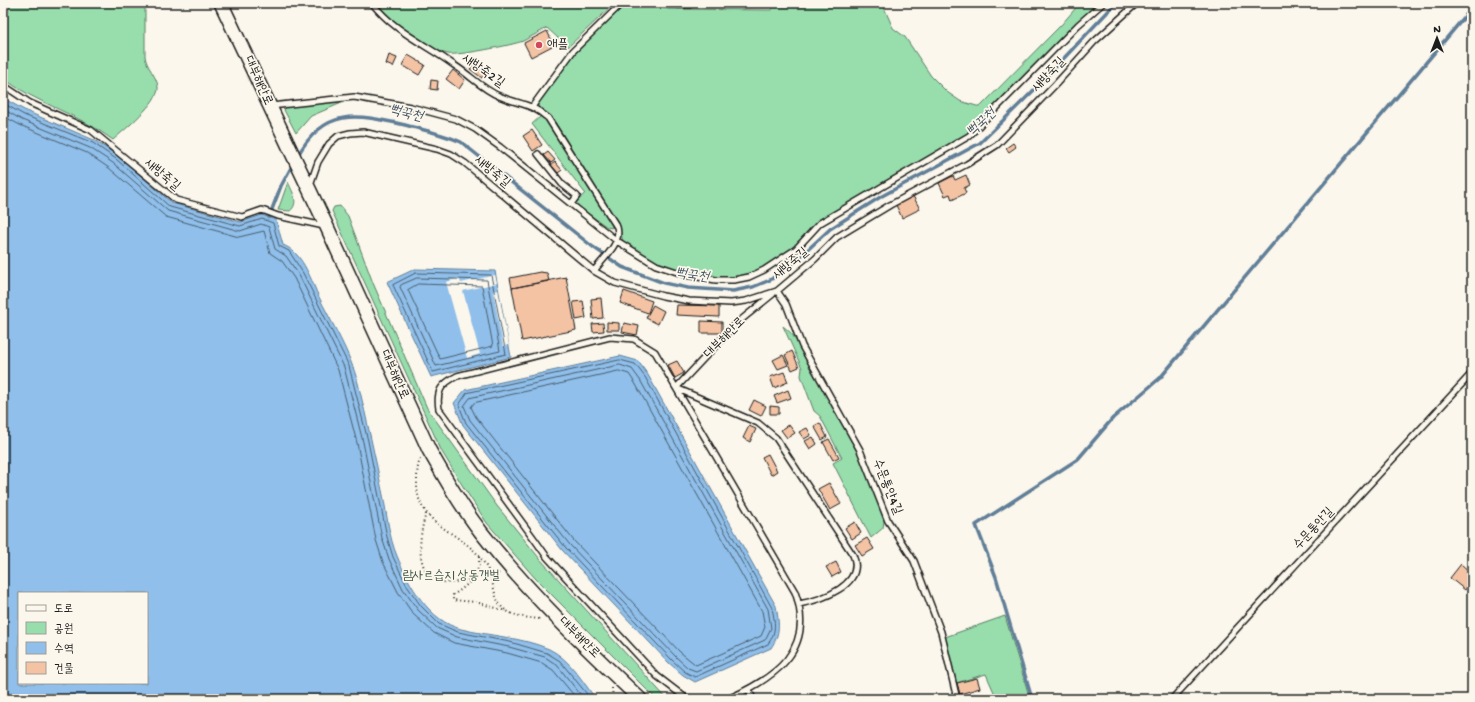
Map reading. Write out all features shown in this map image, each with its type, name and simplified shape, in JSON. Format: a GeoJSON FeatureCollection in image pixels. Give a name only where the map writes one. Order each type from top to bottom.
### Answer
{"type":"FeatureCollection","features":[{"type":"Feature","properties":{"kind":"street","name":"대부해안로"},"geometry":{"type":"LineString","coordinates":[[221,3],[429,450],[448,484],[480,531],[502,559],[640,699]]}},
{"type":"Feature","properties":{"kind":"lane","name":"새방죽2길"},"geometry":{"type":"LineString","coordinates":[[372,3],[383,16],[402,33],[456,66],[483,88],[499,96],[532,106],[548,118],[617,227],[619,233],[616,243]]}},
{"type":"Feature","properties":{"kind":"lane"},"geometry":{"type":"LineString","coordinates":[[532,106],[573,51],[622,3]]}},
{"type":"Feature","properties":{"kind":"lane","name":"새방죽길"},"geometry":{"type":"LineString","coordinates":[[270,106],[354,97],[411,107],[456,119],[475,129],[500,147],[616,243],[656,265],[686,275],[716,280],[734,280],[749,277],[764,270],[796,249],[820,223],[969,136],[1078,25],[1103,3]]}},
{"type":"Feature","properties":{"kind":"lane","name":"새방죽길"},"geometry":{"type":"LineString","coordinates":[[306,184],[324,150],[333,140],[344,134],[363,132],[437,149],[451,154],[594,271],[615,283],[663,296],[689,301],[731,303],[753,299],[777,291],[815,259],[837,237],[890,205],[967,164],[997,145],[1055,86],[1094,42],[1137,3]]}},
{"type":"Feature","properties":{"kind":"lane","name":"새방죽길"},"geometry":{"type":"LineString","coordinates":[[3,85],[30,103],[92,130],[176,200],[242,217],[262,210],[278,216],[326,226]]}},
{"type":"Feature","properties":{"kind":"lane"},"geometry":{"type":"LineString","coordinates":[[538,154],[562,184],[576,196],[570,204]]}},
{"type":"Feature","properties":{"kind":"lane"},"geometry":{"type":"LineString","coordinates":[[594,271],[616,243]]}},
{"type":"Feature","properties":{"kind":"lane","name":"대부해안로"},"geometry":{"type":"LineString","coordinates":[[676,388],[736,324],[777,291]]}},
{"type":"Feature","properties":{"kind":"lane","name":"수문통안4길"},"geometry":{"type":"LineString","coordinates":[[777,291],[786,304],[802,346],[860,450],[888,521],[914,561],[941,632],[957,699]]}},
{"type":"Feature","properties":{"kind":"lane"},"geometry":{"type":"LineString","coordinates":[[687,699],[682,697],[657,676],[547,557],[444,418],[439,409],[437,397],[442,387],[448,380],[457,376],[610,337],[634,339],[655,352],[795,592],[799,604],[801,620],[800,634],[795,648],[776,671],[764,681],[749,690],[728,699]]}},
{"type":"Feature","properties":{"kind":"lane","name":"수문통안길"},"geometry":{"type":"LineString","coordinates":[[1172,699],[1472,374]]}},
{"type":"Feature","properties":{"kind":"lane"},"geometry":{"type":"LineString","coordinates":[[676,388],[758,423],[768,429],[776,438],[853,555],[856,563],[855,572],[846,584],[820,599],[799,604]]}},
{"type":"Feature","properties":{"kind":"lane"},"geometry":{"type":"LineString","coordinates":[[749,690],[753,699]]}},
{"type":"Feature","properties":{"kind":"path"},"geometry":{"type":"LineString","coordinates":[[423,454],[418,468],[417,489],[418,498],[426,514],[464,541],[479,556],[490,576],[497,602],[507,611]]}},
{"type":"Feature","properties":{"kind":"path"},"geometry":{"type":"LineString","coordinates":[[426,514],[420,548],[423,565],[433,578],[444,583],[472,579]]}},
{"type":"Feature","properties":{"kind":"path"},"geometry":{"type":"LineString","coordinates":[[479,556],[478,569],[464,588],[453,595],[453,600],[476,602],[526,618],[544,619]]}},
{"type":"Feature","properties":{"kind":"path"},"geometry":{"type":"LineString","coordinates":[[490,576],[502,571]]}},
{"type":"Feature","properties":{"kind":"path"},"geometry":{"type":"LineString","coordinates":[[613,685],[613,699]]}},
{"type":"Feature","properties":{"kind":"green space"},"geometry":{"type":"Polygon","coordinates":[[[3,3],[145,3],[145,56],[147,64],[156,79],[158,87],[157,93],[153,100],[132,123],[113,140],[86,123],[16,87],[3,78],[3,3]]]}},
{"type":"Feature","properties":{"kind":"green space"},"geometry":{"type":"Polygon","coordinates":[[[377,3],[615,3],[568,47],[547,28],[517,43],[485,50],[448,54],[429,46],[399,26],[377,3]]]}},
{"type":"Feature","properties":{"kind":"green space"},"geometry":{"type":"Polygon","coordinates":[[[625,3],[663,3],[664,7],[668,9],[771,10],[774,3],[882,3],[893,28],[905,37],[931,76],[947,92],[960,101],[980,107],[1062,24],[1080,3],[1099,3],[1073,25],[967,135],[817,222],[793,247],[764,268],[748,275],[734,278],[715,278],[687,273],[657,262],[623,242],[619,225],[555,122],[538,106],[538,102],[576,52],[625,3]]]}},
{"type":"Feature","properties":{"kind":"green space"},"geometry":{"type":"Polygon","coordinates":[[[344,102],[311,116],[296,133],[284,110],[291,106],[344,102]]]}},
{"type":"Feature","properties":{"kind":"green space"},"geometry":{"type":"Polygon","coordinates":[[[541,116],[551,126],[612,223],[612,228],[607,227],[575,204],[585,193],[532,124],[541,116]]]}},
{"type":"Feature","properties":{"kind":"green space"},"geometry":{"type":"Polygon","coordinates":[[[288,182],[295,201],[293,208],[290,211],[278,210],[288,182]]]}},
{"type":"Feature","properties":{"kind":"green space"},"geometry":{"type":"Polygon","coordinates":[[[340,206],[348,216],[373,283],[427,408],[497,506],[540,559],[667,699],[655,698],[535,578],[487,523],[442,452],[332,211],[334,207],[340,206]]]}},
{"type":"Feature","properties":{"kind":"green space"},"geometry":{"type":"Polygon","coordinates":[[[783,326],[792,334],[844,425],[856,448],[876,496],[884,521],[883,528],[871,538],[833,463],[842,458],[820,416],[814,411],[801,376],[802,368],[783,326]]]}},
{"type":"Feature","properties":{"kind":"green space"},"geometry":{"type":"Polygon","coordinates":[[[1005,616],[1030,699],[997,699],[986,674],[956,683],[945,637],[1005,616]]]}},
{"type":"Feature","properties":{"kind":"water"},"geometry":{"type":"Polygon","coordinates":[[[3,98],[26,111],[94,140],[118,156],[172,203],[241,222],[262,215],[276,220],[283,245],[290,248],[305,266],[346,349],[355,372],[371,439],[392,541],[397,556],[414,590],[430,610],[450,625],[461,629],[527,642],[549,649],[556,653],[569,664],[596,699],[3,699],[3,98]]]}},
{"type":"Feature","properties":{"kind":"water"},"geometry":{"type":"Polygon","coordinates":[[[415,269],[495,271],[511,357],[431,377],[387,282],[415,269]]]}},
{"type":"Feature","properties":{"kind":"water"},"geometry":{"type":"Polygon","coordinates":[[[620,356],[638,361],[648,375],[776,606],[778,633],[771,648],[695,682],[683,675],[669,663],[563,551],[463,425],[454,403],[465,390],[620,356]]]}},
{"type":"Feature","properties":{"kind":"pier"},"geometry":{"type":"Polygon","coordinates":[[[495,275],[497,283],[463,291],[480,354],[467,358],[446,282],[459,278],[461,283],[495,275]]]}},
{"type":"Feature","properties":{"kind":"pier"},"geometry":{"type":"Polygon","coordinates":[[[498,290],[509,345],[503,346],[493,291],[498,290]]]}},
{"type":"Feature","properties":{"kind":"building"},"geometry":{"type":"Polygon","coordinates":[[[677,3],[692,3],[692,8],[677,8],[677,3]]]}},
{"type":"Feature","properties":{"kind":"building"},"geometry":{"type":"Polygon","coordinates":[[[547,31],[554,45],[531,57],[524,43],[547,31]]]}},
{"type":"Feature","properties":{"kind":"building"},"geometry":{"type":"Polygon","coordinates":[[[389,55],[397,58],[393,67],[386,64],[389,55]]]}},
{"type":"Feature","properties":{"kind":"building"},"geometry":{"type":"Polygon","coordinates":[[[408,55],[425,65],[419,75],[402,65],[408,55]]]}},
{"type":"Feature","properties":{"kind":"building"},"geometry":{"type":"Polygon","coordinates":[[[476,61],[488,70],[482,78],[470,69],[476,61]]]}},
{"type":"Feature","properties":{"kind":"building"},"geometry":{"type":"Polygon","coordinates":[[[453,70],[465,80],[459,89],[446,79],[453,70]]]}},
{"type":"Feature","properties":{"kind":"building"},"geometry":{"type":"Polygon","coordinates":[[[431,80],[438,81],[437,90],[430,89],[431,80]]]}},
{"type":"Feature","properties":{"kind":"building"},"geometry":{"type":"Polygon","coordinates":[[[532,130],[542,145],[533,151],[523,136],[532,130]]]}},
{"type":"Feature","properties":{"kind":"building"},"geometry":{"type":"Polygon","coordinates":[[[1013,143],[1016,147],[1009,152],[1006,148],[1013,143]]]}},
{"type":"Feature","properties":{"kind":"building"},"geometry":{"type":"Polygon","coordinates":[[[548,152],[555,160],[551,163],[544,155],[548,152]]]}},
{"type":"Feature","properties":{"kind":"building"},"geometry":{"type":"Polygon","coordinates":[[[555,162],[562,170],[558,173],[551,165],[555,162]]]}},
{"type":"Feature","properties":{"kind":"building"},"geometry":{"type":"Polygon","coordinates":[[[966,175],[970,185],[964,188],[966,193],[952,200],[950,194],[945,196],[939,183],[953,176],[955,180],[966,175]]]}},
{"type":"Feature","properties":{"kind":"building"},"geometry":{"type":"Polygon","coordinates":[[[913,196],[920,209],[902,218],[896,205],[913,196]]]}},
{"type":"Feature","properties":{"kind":"building"},"geometry":{"type":"Polygon","coordinates":[[[540,272],[547,273],[549,281],[512,288],[510,278],[540,272]]]}},
{"type":"Feature","properties":{"kind":"building"},"geometry":{"type":"Polygon","coordinates":[[[566,277],[576,330],[522,341],[512,288],[566,277]]]}},
{"type":"Feature","properties":{"kind":"building"},"geometry":{"type":"Polygon","coordinates":[[[624,291],[652,301],[648,313],[620,303],[624,291]]]}},
{"type":"Feature","properties":{"kind":"building"},"geometry":{"type":"Polygon","coordinates":[[[601,298],[603,318],[593,319],[591,299],[601,298]]]}},
{"type":"Feature","properties":{"kind":"building"},"geometry":{"type":"Polygon","coordinates":[[[583,301],[586,318],[576,320],[573,302],[583,301]]]}},
{"type":"Feature","properties":{"kind":"building"},"geometry":{"type":"Polygon","coordinates":[[[653,305],[664,311],[658,324],[646,318],[653,305]]]}},
{"type":"Feature","properties":{"kind":"building"},"geometry":{"type":"Polygon","coordinates":[[[677,305],[719,306],[719,317],[676,315],[677,305]]]}},
{"type":"Feature","properties":{"kind":"building"},"geometry":{"type":"Polygon","coordinates":[[[701,321],[722,322],[722,333],[701,333],[701,321]]]}},
{"type":"Feature","properties":{"kind":"building"},"geometry":{"type":"Polygon","coordinates":[[[607,322],[619,323],[619,330],[607,330],[607,322]]]}},
{"type":"Feature","properties":{"kind":"building"},"geometry":{"type":"Polygon","coordinates":[[[603,323],[604,331],[593,332],[592,324],[603,323]]]}},
{"type":"Feature","properties":{"kind":"building"},"geometry":{"type":"Polygon","coordinates":[[[624,323],[639,326],[637,335],[622,332],[624,323]]]}},
{"type":"Feature","properties":{"kind":"building"},"geometry":{"type":"Polygon","coordinates":[[[792,351],[799,367],[792,370],[785,355],[792,351]]]}},
{"type":"Feature","properties":{"kind":"building"},"geometry":{"type":"Polygon","coordinates":[[[783,355],[788,365],[778,369],[773,360],[783,355]]]}},
{"type":"Feature","properties":{"kind":"building"},"geometry":{"type":"Polygon","coordinates":[[[677,361],[684,373],[675,378],[668,365],[677,361]]]}},
{"type":"Feature","properties":{"kind":"building"},"geometry":{"type":"Polygon","coordinates":[[[784,372],[788,382],[774,388],[770,377],[784,372]]]}},
{"type":"Feature","properties":{"kind":"building"},"geometry":{"type":"Polygon","coordinates":[[[788,390],[791,398],[777,403],[774,396],[788,390]]]}},
{"type":"Feature","properties":{"kind":"building"},"geometry":{"type":"Polygon","coordinates":[[[754,400],[766,406],[761,416],[749,410],[754,400]]]}},
{"type":"Feature","properties":{"kind":"building"},"geometry":{"type":"Polygon","coordinates":[[[770,406],[779,407],[779,414],[770,414],[770,406]]]}},
{"type":"Feature","properties":{"kind":"building"},"geometry":{"type":"Polygon","coordinates":[[[820,423],[827,437],[822,440],[814,426],[820,423]]]}},
{"type":"Feature","properties":{"kind":"building"},"geometry":{"type":"Polygon","coordinates":[[[789,425],[795,433],[787,438],[781,430],[789,425]]]}},
{"type":"Feature","properties":{"kind":"building"},"geometry":{"type":"Polygon","coordinates":[[[749,426],[756,429],[750,442],[743,438],[749,426]]]}},
{"type":"Feature","properties":{"kind":"building"},"geometry":{"type":"Polygon","coordinates":[[[807,428],[811,435],[804,439],[799,432],[807,428]]]}},
{"type":"Feature","properties":{"kind":"building"},"geometry":{"type":"Polygon","coordinates":[[[813,437],[817,444],[810,449],[805,441],[813,437]]]}},
{"type":"Feature","properties":{"kind":"building"},"geometry":{"type":"Polygon","coordinates":[[[829,439],[839,457],[833,460],[823,442],[829,439]]]}},
{"type":"Feature","properties":{"kind":"building"},"geometry":{"type":"Polygon","coordinates":[[[768,454],[777,471],[771,475],[762,457],[768,454]]]}},
{"type":"Feature","properties":{"kind":"building"},"geometry":{"type":"Polygon","coordinates":[[[829,483],[841,504],[830,510],[818,489],[829,483]]]}},
{"type":"Feature","properties":{"kind":"building"},"geometry":{"type":"Polygon","coordinates":[[[855,522],[861,533],[852,539],[845,528],[855,522]]]}},
{"type":"Feature","properties":{"kind":"building"},"geometry":{"type":"Polygon","coordinates":[[[867,538],[874,549],[862,556],[855,545],[867,538]]]}},
{"type":"Feature","properties":{"kind":"building"},"geometry":{"type":"Polygon","coordinates":[[[836,562],[841,572],[832,577],[826,567],[836,562]]]}},
{"type":"Feature","properties":{"kind":"building"},"geometry":{"type":"Polygon","coordinates":[[[1461,564],[1472,574],[1472,581],[1465,590],[1450,578],[1461,564]]]}},
{"type":"Feature","properties":{"kind":"building"},"geometry":{"type":"Polygon","coordinates":[[[977,678],[980,688],[960,694],[957,683],[977,678]]]}},
{"type":"Feature","properties":{"kind":"waterway","name":"뻑꾹천"},"geometry":{"type":"LineString","coordinates":[[297,157],[307,141],[318,129],[330,122],[343,118],[371,118],[440,134],[461,142],[593,247],[622,267],[664,283],[688,288],[733,291],[753,287],[770,280],[788,268],[830,229],[882,196],[980,143],[1031,93],[1116,3]]}},
{"type":"Feature","properties":{"kind":"waterway"},"geometry":{"type":"LineString","coordinates":[[1032,699],[996,577],[976,525],[1078,459],[1113,418],[1160,378],[1472,8]]}},
{"type":"Feature","properties":{"kind":"waterway","name":"뻑꾹천"},"geometry":{"type":"LineString","coordinates":[[269,217],[281,186],[293,164]]}},
{"type":"Feature","properties":{"kind":"place","name":"애플"},"geometry":{"type":"Point","coordinates":[539,45]}},
{"type":"Feature","properties":{"kind":"park label","name":"람사르습지 상동갯벌"},"geometry":{"type":"Point","coordinates":[451,576]}}]}
